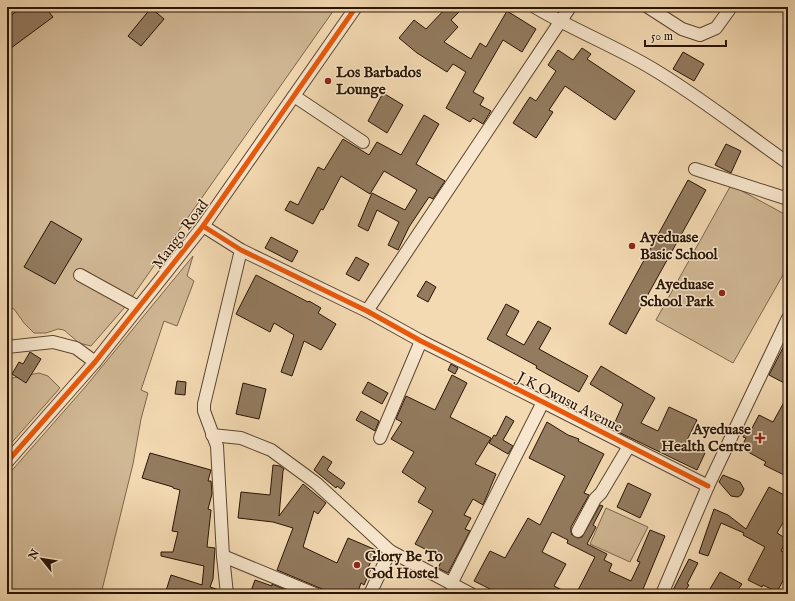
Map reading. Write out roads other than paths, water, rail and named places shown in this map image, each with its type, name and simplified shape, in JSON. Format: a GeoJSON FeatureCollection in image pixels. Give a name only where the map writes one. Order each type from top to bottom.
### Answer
{"type":"FeatureCollection","features":[{"type":"Feature","properties":{"kind":"street","name":"Mango Road"},"geometry":{"type":"LineString","coordinates":[[7,462],[95,362],[202,226],[356,7]]}},
{"type":"Feature","properties":{"kind":"street"},"geometry":{"type":"LineString","coordinates":[[535,7],[560,22],[581,31],[653,69],[680,86],[788,163]]}},
{"type":"Feature","properties":{"kind":"street"},"geometry":{"type":"LineString","coordinates":[[367,311],[570,7]]}},
{"type":"Feature","properties":{"kind":"street"},"geometry":{"type":"LineString","coordinates":[[648,7],[682,29],[700,35],[716,28],[729,10]]}},
{"type":"Feature","properties":{"kind":"street"},"geometry":{"type":"LineString","coordinates":[[294,96],[363,142]]}},
{"type":"Feature","properties":{"kind":"street"},"geometry":{"type":"LineString","coordinates":[[695,169],[788,199]]}},
{"type":"Feature","properties":{"kind":"street","name":"J K Owusu Avenue"},"geometry":{"type":"LineString","coordinates":[[202,226],[240,250],[367,311],[421,341],[708,486]]}},
{"type":"Feature","properties":{"kind":"street"},"geometry":{"type":"LineString","coordinates":[[227,594],[223,556],[217,446],[204,411],[204,404],[240,250]]}},
{"type":"Feature","properties":{"kind":"street"},"geometry":{"type":"LineString","coordinates":[[80,275],[138,307]]}},
{"type":"Feature","properties":{"kind":"street"},"geometry":{"type":"LineString","coordinates":[[662,594],[708,486],[788,318]]}},
{"type":"Feature","properties":{"kind":"street"},"geometry":{"type":"LineString","coordinates":[[380,438],[421,341]]}},
{"type":"Feature","properties":{"kind":"street"},"geometry":{"type":"LineString","coordinates":[[7,346],[53,342],[76,348],[95,362]]}},
{"type":"Feature","properties":{"kind":"street"},"geometry":{"type":"LineString","coordinates":[[452,584],[543,402]]}},
{"type":"Feature","properties":{"kind":"street"},"geometry":{"type":"LineString","coordinates":[[212,435],[241,438],[271,450],[316,483],[390,551],[471,594]]}},
{"type":"Feature","properties":{"kind":"street"},"geometry":{"type":"LineString","coordinates":[[578,531],[595,499],[601,493],[629,446]]}},
{"type":"Feature","properties":{"kind":"street"},"geometry":{"type":"LineString","coordinates":[[370,594],[390,551]]}},
{"type":"Feature","properties":{"kind":"street"},"geometry":{"type":"LineString","coordinates":[[223,556],[315,594]]}},
{"type":"Feature","properties":{"kind":"place","name":"Los Barbados Lounge"},"geometry":{"type":"Point","coordinates":[328,81]}},
{"type":"Feature","properties":{"kind":"place","name":"Ayeduase Basic School"},"geometry":{"type":"Point","coordinates":[632,246]}},
{"type":"Feature","properties":{"kind":"place","name":"Ayeduase School Park"},"geometry":{"type":"Point","coordinates":[722,293]}},
{"type":"Feature","properties":{"kind":"place","name":"Ayeduase Health Centre"},"geometry":{"type":"Point","coordinates":[760,438]}},
{"type":"Feature","properties":{"kind":"place","name":"Glory Be To God Hostel"},"geometry":{"type":"Point","coordinates":[357,565]}}]}
